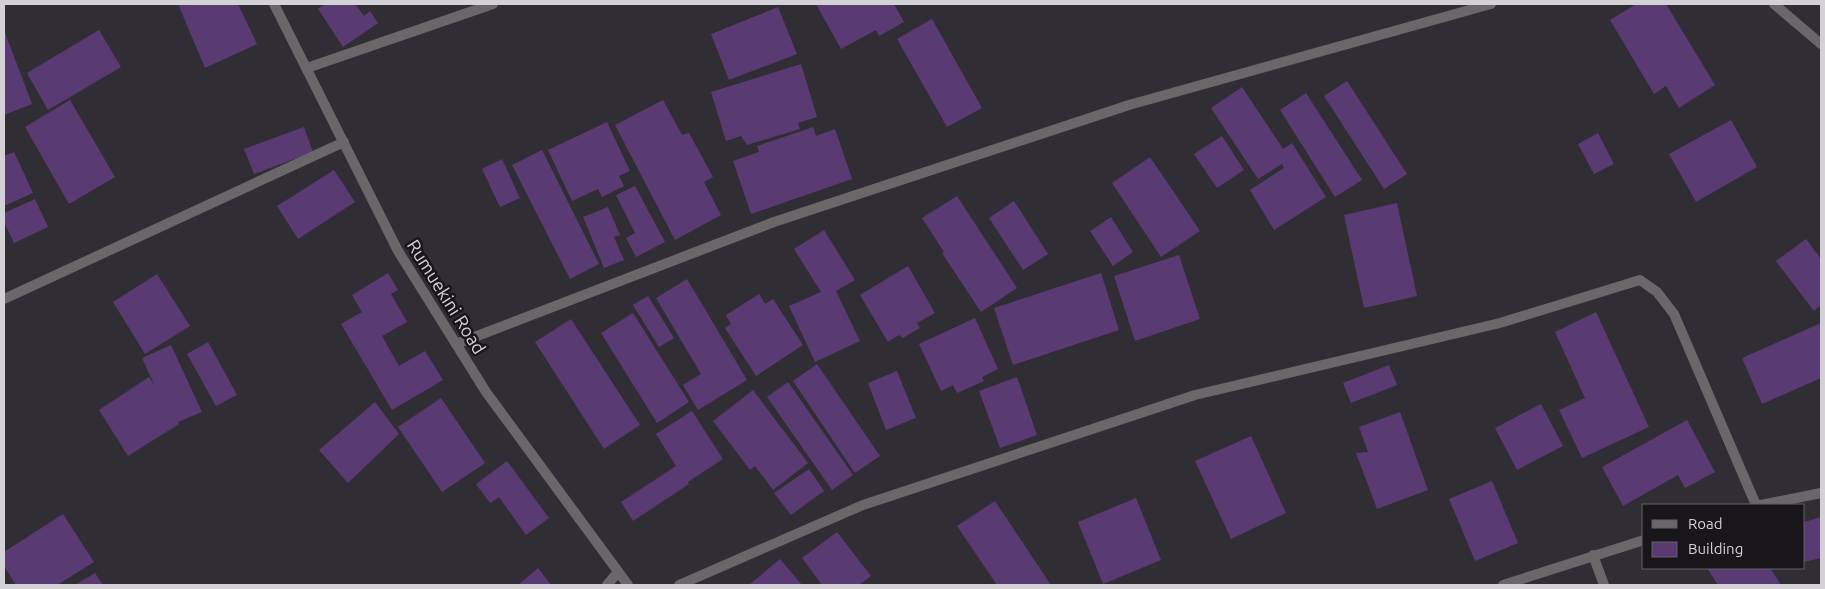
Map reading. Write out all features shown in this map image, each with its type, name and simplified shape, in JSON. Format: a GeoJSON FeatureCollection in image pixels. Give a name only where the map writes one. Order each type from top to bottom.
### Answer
{"type":"FeatureCollection","features":[{"type":"Feature","properties":{"kind":"street","name":"Rumuekini Road"},"geometry":{"type":"LineString","coordinates":[[274,4],[398,251],[486,392],[628,585]]}},
{"type":"Feature","properties":{"kind":"street"},"geometry":{"type":"LineString","coordinates":[[307,68],[493,4]]}},
{"type":"Feature","properties":{"kind":"street"},"geometry":{"type":"LineString","coordinates":[[456,344],[774,222],[1110,111],[1491,4]]}},
{"type":"Feature","properties":{"kind":"street"},"geometry":{"type":"LineString","coordinates":[[1774,4],[1821,44]]}},
{"type":"Feature","properties":{"kind":"street"},"geometry":{"type":"LineString","coordinates":[[4,300],[344,142]]}},
{"type":"Feature","properties":{"kind":"street"},"geometry":{"type":"LineString","coordinates":[[679,585],[864,505],[1195,395],[1500,323],[1640,280],[1657,292],[1674,314],[1756,504]]}},
{"type":"Feature","properties":{"kind":"street"},"geometry":{"type":"LineString","coordinates":[[1766,504],[1821,493]]}},
{"type":"Feature","properties":{"kind":"street"},"geometry":{"type":"LineString","coordinates":[[1503,585],[1642,541]]}},
{"type":"Feature","properties":{"kind":"street"},"geometry":{"type":"LineString","coordinates":[[1593,556],[1604,585]]}},
{"type":"Feature","properties":{"kind":"street"},"geometry":{"type":"LineString","coordinates":[[606,585],[618,572]]}},
{"type":"Feature","properties":{"kind":"building"},"geometry":{"type":"Polygon","coordinates":[[[178,4],[186,4],[183,6],[188,4],[238,4],[257,44],[205,68],[178,4]]]}},
{"type":"Feature","properties":{"kind":"building"},"geometry":{"type":"Polygon","coordinates":[[[325,4],[355,4],[364,16],[370,11],[378,23],[343,47],[318,9],[325,4]]]}},
{"type":"Feature","properties":{"kind":"building"},"geometry":{"type":"Polygon","coordinates":[[[816,4],[894,4],[904,22],[879,36],[876,30],[841,49],[816,4]]]}},
{"type":"Feature","properties":{"kind":"building"},"geometry":{"type":"Polygon","coordinates":[[[1636,4],[1666,4],[1715,85],[1679,108],[1666,86],[1654,94],[1610,20],[1636,4]]]}},
{"type":"Feature","properties":{"kind":"building"},"geometry":{"type":"Polygon","coordinates":[[[778,7],[797,54],[729,80],[711,34],[778,7]]]}},
{"type":"Feature","properties":{"kind":"building"},"geometry":{"type":"Polygon","coordinates":[[[932,19],[982,108],[947,127],[897,39],[932,19]]]}},
{"type":"Feature","properties":{"kind":"building"},"geometry":{"type":"Polygon","coordinates":[[[4,30],[32,104],[4,115],[4,30]]]}},
{"type":"Feature","properties":{"kind":"building"},"geometry":{"type":"Polygon","coordinates":[[[99,30],[121,67],[48,110],[27,73],[99,30]]]}},
{"type":"Feature","properties":{"kind":"building"},"geometry":{"type":"Polygon","coordinates":[[[801,64],[817,117],[798,123],[800,129],[747,145],[741,136],[726,141],[711,92],[801,64]]]}},
{"type":"Feature","properties":{"kind":"building"},"geometry":{"type":"Polygon","coordinates":[[[1347,81],[1407,174],[1384,189],[1324,96],[1347,81]]]}},
{"type":"Feature","properties":{"kind":"building"},"geometry":{"type":"Polygon","coordinates":[[[1242,87],[1283,149],[1292,143],[1326,197],[1274,230],[1250,190],[1284,168],[1282,164],[1258,179],[1211,108],[1242,87]]]}},
{"type":"Feature","properties":{"kind":"building"},"geometry":{"type":"Polygon","coordinates":[[[1306,93],[1362,180],[1335,197],[1280,110],[1306,93]]]}},
{"type":"Feature","properties":{"kind":"building"},"geometry":{"type":"Polygon","coordinates":[[[70,100],[115,177],[69,204],[25,127],[70,100]]]}},
{"type":"Feature","properties":{"kind":"building"},"geometry":{"type":"Polygon","coordinates":[[[663,100],[682,135],[689,133],[713,177],[704,182],[721,215],[675,240],[615,125],[663,100]]]}},
{"type":"Feature","properties":{"kind":"building"},"geometry":{"type":"Polygon","coordinates":[[[1731,120],[1757,167],[1696,202],[1669,154],[1731,120]]]}},
{"type":"Feature","properties":{"kind":"building"},"geometry":{"type":"Polygon","coordinates":[[[607,122],[630,171],[619,176],[624,186],[602,197],[598,189],[572,201],[548,150],[607,122]]]}},
{"type":"Feature","properties":{"kind":"building"},"geometry":{"type":"Polygon","coordinates":[[[304,127],[313,152],[254,174],[244,149],[304,127]]]}},
{"type":"Feature","properties":{"kind":"building"},"geometry":{"type":"Polygon","coordinates":[[[813,127],[816,136],[835,129],[852,179],[751,214],[733,161],[759,152],[757,146],[813,127]]]}},
{"type":"Feature","properties":{"kind":"building"},"geometry":{"type":"Polygon","coordinates":[[[1598,133],[1614,164],[1594,174],[1578,144],[1598,133]]]}},
{"type":"Feature","properties":{"kind":"building"},"geometry":{"type":"Polygon","coordinates":[[[1222,136],[1244,170],[1217,188],[1194,154],[1222,136]]]}},
{"type":"Feature","properties":{"kind":"building"},"geometry":{"type":"Polygon","coordinates":[[[542,150],[599,264],[570,279],[512,165],[542,150]]]}},
{"type":"Feature","properties":{"kind":"building"},"geometry":{"type":"Polygon","coordinates":[[[14,152],[33,193],[4,206],[4,156],[14,152]]]}},
{"type":"Feature","properties":{"kind":"building"},"geometry":{"type":"Polygon","coordinates":[[[1150,157],[1200,231],[1161,257],[1112,183],[1150,157]]]}},
{"type":"Feature","properties":{"kind":"building"},"geometry":{"type":"Polygon","coordinates":[[[502,159],[520,198],[500,207],[482,169],[502,159]]]}},
{"type":"Feature","properties":{"kind":"building"},"geometry":{"type":"Polygon","coordinates":[[[334,170],[355,202],[298,239],[277,206],[334,170]]]}},
{"type":"Feature","properties":{"kind":"building"},"geometry":{"type":"Polygon","coordinates":[[[635,186],[665,242],[636,257],[626,238],[635,233],[616,195],[635,186]]]}},
{"type":"Feature","properties":{"kind":"building"},"geometry":{"type":"Polygon","coordinates":[[[957,196],[1017,288],[981,312],[942,253],[944,252],[922,218],[957,196]]]}},
{"type":"Feature","properties":{"kind":"building"},"geometry":{"type":"Polygon","coordinates":[[[35,199],[48,227],[14,243],[4,222],[4,213],[35,199]]]}},
{"type":"Feature","properties":{"kind":"building"},"geometry":{"type":"Polygon","coordinates":[[[1014,201],[1048,254],[1023,270],[989,218],[1014,201]]]}},
{"type":"Feature","properties":{"kind":"building"},"geometry":{"type":"Polygon","coordinates":[[[1397,203],[1417,296],[1364,308],[1344,215],[1397,203]]]}},
{"type":"Feature","properties":{"kind":"building"},"geometry":{"type":"Polygon","coordinates":[[[608,207],[620,235],[614,237],[624,260],[604,268],[583,217],[608,207]]]}},
{"type":"Feature","properties":{"kind":"building"},"geometry":{"type":"Polygon","coordinates":[[[1111,217],[1133,252],[1113,266],[1090,231],[1111,217]]]}},
{"type":"Feature","properties":{"kind":"building"},"geometry":{"type":"Polygon","coordinates":[[[824,230],[855,280],[836,291],[860,341],[815,362],[789,306],[821,292],[794,249],[824,230]]]}},
{"type":"Feature","properties":{"kind":"building"},"geometry":{"type":"Polygon","coordinates":[[[1806,239],[1821,259],[1821,305],[1814,311],[1776,261],[1806,239]]]}},
{"type":"Feature","properties":{"kind":"building"},"geometry":{"type":"Polygon","coordinates":[[[1179,255],[1200,319],[1135,341],[1114,276],[1179,255]]]}},
{"type":"Feature","properties":{"kind":"building"},"geometry":{"type":"Polygon","coordinates":[[[908,266],[935,313],[917,323],[920,328],[903,338],[899,335],[888,342],[860,295],[908,266]]]}},
{"type":"Feature","properties":{"kind":"building"},"geometry":{"type":"Polygon","coordinates":[[[388,273],[398,290],[391,294],[407,322],[382,336],[399,366],[425,351],[443,380],[392,410],[341,324],[362,312],[352,295],[388,273]]]}},
{"type":"Feature","properties":{"kind":"building"},"geometry":{"type":"Polygon","coordinates":[[[1101,273],[1119,330],[1013,365],[994,308],[1101,273]]]}},
{"type":"Feature","properties":{"kind":"building"},"geometry":{"type":"Polygon","coordinates":[[[157,274],[190,326],[145,354],[113,302],[157,274]]]}},
{"type":"Feature","properties":{"kind":"building"},"geometry":{"type":"Polygon","coordinates":[[[687,279],[747,380],[698,410],[683,385],[701,374],[656,298],[687,279]]]}},
{"type":"Feature","properties":{"kind":"building"},"geometry":{"type":"Polygon","coordinates":[[[759,294],[765,304],[773,299],[803,345],[756,376],[725,328],[731,324],[726,315],[759,294]]]}},
{"type":"Feature","properties":{"kind":"building"},"geometry":{"type":"Polygon","coordinates":[[[648,296],[674,338],[659,347],[633,305],[648,296]]]}},
{"type":"Feature","properties":{"kind":"building"},"geometry":{"type":"Polygon","coordinates":[[[1596,312],[1649,427],[1582,458],[1559,410],[1585,398],[1555,332],[1596,312]]]}},
{"type":"Feature","properties":{"kind":"building"},"geometry":{"type":"Polygon","coordinates":[[[633,313],[689,402],[657,423],[601,333],[633,313]]]}},
{"type":"Feature","properties":{"kind":"building"},"geometry":{"type":"Polygon","coordinates":[[[975,318],[998,369],[982,377],[984,381],[957,393],[953,385],[941,391],[919,344],[975,318]]]}},
{"type":"Feature","properties":{"kind":"building"},"geometry":{"type":"Polygon","coordinates":[[[571,319],[640,425],[604,449],[535,342],[571,319]]]}},
{"type":"Feature","properties":{"kind":"building"},"geometry":{"type":"Polygon","coordinates":[[[1821,323],[1821,378],[1762,404],[1742,358],[1821,323]]]}},
{"type":"Feature","properties":{"kind":"building"},"geometry":{"type":"Polygon","coordinates":[[[208,342],[237,395],[216,406],[187,354],[208,342]]]}},
{"type":"Feature","properties":{"kind":"building"},"geometry":{"type":"Polygon","coordinates":[[[171,345],[202,412],[178,422],[179,424],[128,456],[99,410],[149,377],[155,386],[142,358],[171,345]]]}},
{"type":"Feature","properties":{"kind":"building"},"geometry":{"type":"Polygon","coordinates":[[[817,364],[880,456],[855,473],[793,381],[817,364]]]}},
{"type":"Feature","properties":{"kind":"building"},"geometry":{"type":"Polygon","coordinates":[[[1389,365],[1397,385],[1351,403],[1343,383],[1389,365]]]}},
{"type":"Feature","properties":{"kind":"building"},"geometry":{"type":"Polygon","coordinates":[[[897,371],[916,418],[886,430],[868,383],[897,371]]]}},
{"type":"Feature","properties":{"kind":"building"},"geometry":{"type":"Polygon","coordinates":[[[1017,377],[1037,435],[1000,448],[979,391],[1017,377]]]}},
{"type":"Feature","properties":{"kind":"building"},"geometry":{"type":"Polygon","coordinates":[[[788,382],[853,475],[832,490],[767,397],[788,382]]]}},
{"type":"Feature","properties":{"kind":"building"},"geometry":{"type":"Polygon","coordinates":[[[753,390],[808,463],[773,490],[755,466],[750,470],[713,421],[753,390]]]}},
{"type":"Feature","properties":{"kind":"building"},"geometry":{"type":"Polygon","coordinates":[[[441,398],[485,463],[442,492],[398,427],[441,398]]]}},
{"type":"Feature","properties":{"kind":"building"},"geometry":{"type":"Polygon","coordinates":[[[375,402],[399,434],[348,483],[319,450],[375,402]]]}},
{"type":"Feature","properties":{"kind":"building"},"geometry":{"type":"Polygon","coordinates":[[[1541,404],[1563,446],[1517,470],[1495,428],[1541,404]]]}},
{"type":"Feature","properties":{"kind":"building"},"geometry":{"type":"Polygon","coordinates":[[[692,411],[723,459],[633,521],[621,502],[676,466],[656,434],[692,411]]]}},
{"type":"Feature","properties":{"kind":"building"},"geometry":{"type":"Polygon","coordinates":[[[1400,412],[1428,490],[1377,509],[1356,453],[1368,452],[1359,427],[1400,412]]]}},
{"type":"Feature","properties":{"kind":"building"},"geometry":{"type":"Polygon","coordinates":[[[1687,420],[1715,472],[1685,488],[1678,475],[1623,506],[1602,467],[1687,420]]]}},
{"type":"Feature","properties":{"kind":"building"},"geometry":{"type":"Polygon","coordinates":[[[1251,436],[1286,513],[1231,539],[1195,461],[1251,436]]]}},
{"type":"Feature","properties":{"kind":"building"},"geometry":{"type":"Polygon","coordinates":[[[507,461],[549,518],[526,535],[499,497],[490,503],[476,484],[507,461]]]}},
{"type":"Feature","properties":{"kind":"building"},"geometry":{"type":"Polygon","coordinates":[[[809,469],[824,491],[791,515],[774,493],[809,469]]]}},
{"type":"Feature","properties":{"kind":"building"},"geometry":{"type":"Polygon","coordinates":[[[1492,481],[1518,543],[1475,561],[1449,499],[1492,481]]]}},
{"type":"Feature","properties":{"kind":"building"},"geometry":{"type":"Polygon","coordinates":[[[1136,498],[1161,560],[1103,584],[1078,522],[1136,498]]]}},
{"type":"Feature","properties":{"kind":"building"},"geometry":{"type":"Polygon","coordinates":[[[995,501],[1051,585],[997,585],[957,526],[995,501]]]}},
{"type":"Feature","properties":{"kind":"building"},"geometry":{"type":"Polygon","coordinates":[[[63,514],[94,562],[57,585],[16,585],[4,566],[4,552],[63,514]]]}},
{"type":"Feature","properties":{"kind":"building"},"geometry":{"type":"Polygon","coordinates":[[[1821,517],[1821,558],[1805,562],[1805,522],[1821,517]]]}},
{"type":"Feature","properties":{"kind":"building"},"geometry":{"type":"Polygon","coordinates":[[[837,532],[871,576],[859,585],[822,585],[802,558],[837,532]]]}},
{"type":"Feature","properties":{"kind":"building"},"geometry":{"type":"Polygon","coordinates":[[[780,559],[802,585],[749,585],[780,559]]]}},
{"type":"Feature","properties":{"kind":"building"},"geometry":{"type":"Polygon","coordinates":[[[538,568],[551,585],[518,585],[538,568]]]}},
{"type":"Feature","properties":{"kind":"building"},"geometry":{"type":"Polygon","coordinates":[[[1708,569],[1771,569],[1781,585],[1718,585],[1708,569]]]}},
{"type":"Feature","properties":{"kind":"building"},"geometry":{"type":"Polygon","coordinates":[[[95,573],[103,585],[75,585],[95,573]]]}}]}
